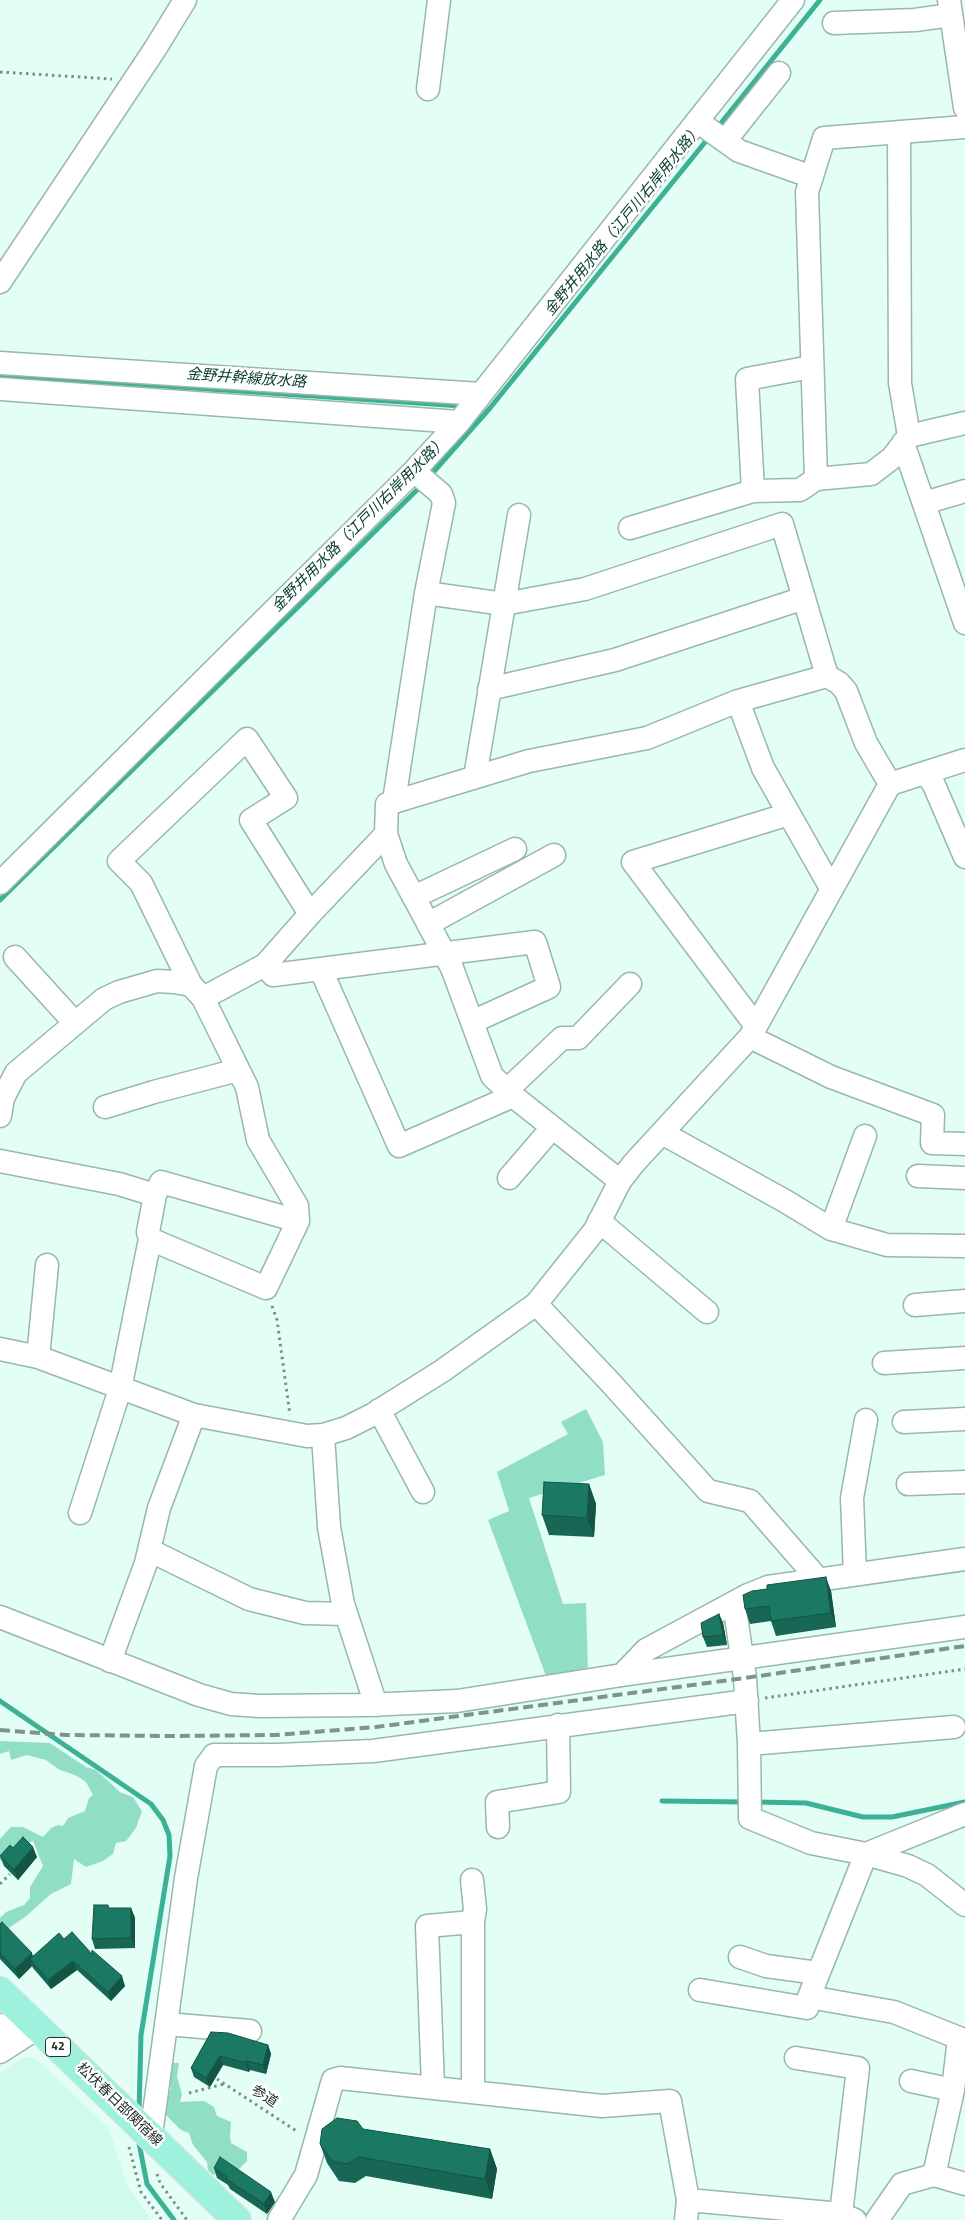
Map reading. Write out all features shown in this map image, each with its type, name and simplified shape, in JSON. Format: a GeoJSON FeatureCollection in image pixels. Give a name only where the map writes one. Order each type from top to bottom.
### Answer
{"type":"FeatureCollection","features":[{"type":"Feature","properties":{"kind":"main road","name":"松伏春日部関宿線"},"geometry":{"type":"LineString","coordinates":[[0,1991],[28,2034],[116,2102],[237,2220]]}},
{"type":"Feature","properties":{"kind":"street"},"geometry":{"type":"LineString","coordinates":[[0,282],[134,81],[185,0]]}},
{"type":"Feature","properties":{"kind":"street"},"geometry":{"type":"LineString","coordinates":[[428,89],[440,0]]}},
{"type":"Feature","properties":{"kind":"street"},"geometry":{"type":"LineString","coordinates":[[0,884],[414,471],[459,422],[793,0]]}},
{"type":"Feature","properties":{"kind":"street"},"geometry":{"type":"LineString","coordinates":[[834,23],[915,20],[950,8],[965,108]]}},
{"type":"Feature","properties":{"kind":"street"},"geometry":{"type":"LineString","coordinates":[[725,141],[779,73]]}},
{"type":"Feature","properties":{"kind":"street"},"geometry":{"type":"LineString","coordinates":[[697,121],[739,151],[812,177]]}},
{"type":"Feature","properties":{"kind":"street"},"geometry":{"type":"LineString","coordinates":[[816,479],[807,192],[824,138],[965,127]]}},
{"type":"Feature","properties":{"kind":"street"},"geometry":{"type":"LineString","coordinates":[[899,132],[900,383],[906,440],[924,503],[965,623]]}},
{"type":"Feature","properties":{"kind":"street"},"geometry":{"type":"LineString","coordinates":[[0,363],[481,394]]}},
{"type":"Feature","properties":{"kind":"street"},"geometry":{"type":"LineString","coordinates":[[753,491],[747,379],[812,366]]}},
{"type":"Feature","properties":{"kind":"street"},"geometry":{"type":"LineString","coordinates":[[0,389],[459,422]]}},
{"type":"Feature","properties":{"kind":"street"},"geometry":{"type":"LineString","coordinates":[[630,528],[753,491],[800,490],[816,479],[871,474],[892,458],[906,440],[965,423]]}},
{"type":"Feature","properties":{"kind":"street"},"geometry":{"type":"LineString","coordinates":[[394,801],[426,593],[444,503],[441,494],[414,471]]}},
{"type":"Feature","properties":{"kind":"street"},"geometry":{"type":"LineString","coordinates":[[924,503],[965,491]]}},
{"type":"Feature","properties":{"kind":"street"},"geometry":{"type":"LineString","coordinates":[[475,777],[519,515]]}},
{"type":"Feature","properties":{"kind":"street"},"geometry":{"type":"LineString","coordinates":[[426,593],[504,604],[585,590],[782,524],[827,676],[839,683],[846,691],[866,743],[890,784]]}},
{"type":"Feature","properties":{"kind":"street"},"geometry":{"type":"LineString","coordinates":[[489,690],[615,660],[804,598]]}},
{"type":"Feature","properties":{"kind":"street"},"geometry":{"type":"LineString","coordinates":[[620,1181],[552,1128],[492,1076],[445,955],[396,864],[386,834],[387,804],[529,760],[647,738],[738,701],[827,676]]}},
{"type":"Feature","properties":{"kind":"street"},"geometry":{"type":"LineString","coordinates":[[738,701],[763,768],[831,888]]}},
{"type":"Feature","properties":{"kind":"street"},"geometry":{"type":"LineString","coordinates":[[150,1239],[266,1288],[298,1221],[297,1206],[258,1140],[247,1087],[141,883],[119,861],[247,740],[286,798],[251,820],[310,914]]}},
{"type":"Feature","properties":{"kind":"street"},"geometry":{"type":"LineString","coordinates":[[3,1353],[38,1357],[120,1389],[194,1414],[293,1434],[307,1436],[323,1435],[346,1428],[379,1410],[442,1371],[536,1304],[574,1259],[600,1221],[620,1181],[634,1163],[753,1032],[890,784],[927,774],[965,760]]}},
{"type":"Feature","properties":{"kind":"street"},"geometry":{"type":"LineString","coordinates":[[927,774],[934,785],[965,857]]}},
{"type":"Feature","properties":{"kind":"street"},"geometry":{"type":"LineString","coordinates":[[789,814],[633,862],[753,1032],[831,1077],[933,1116],[932,1143],[965,1144]]}},
{"type":"Feature","properties":{"kind":"street"},"geometry":{"type":"LineString","coordinates":[[1,1103],[16,1073],[74,1022],[104,999],[118,992],[157,981],[174,982],[197,991],[265,965],[310,914],[386,834]]}},
{"type":"Feature","properties":{"kind":"street"},"geometry":{"type":"LineString","coordinates":[[414,897],[515,849]]}},
{"type":"Feature","properties":{"kind":"street"},"geometry":{"type":"LineString","coordinates":[[428,924],[554,855]]}},
{"type":"Feature","properties":{"kind":"street"},"geometry":{"type":"LineString","coordinates":[[265,965],[273,975],[445,955],[535,942],[549,987],[472,1022]]}},
{"type":"Feature","properties":{"kind":"street"},"geometry":{"type":"LineString","coordinates":[[15,957],[74,1022]]}},
{"type":"Feature","properties":{"kind":"street"},"geometry":{"type":"LineString","coordinates":[[320,970],[399,1146],[510,1093],[562,1038],[578,1038],[630,984]]}},
{"type":"Feature","properties":{"kind":"street"},"geometry":{"type":"LineString","coordinates":[[105,1107],[238,1070]]}},
{"type":"Feature","properties":{"kind":"street"},"geometry":{"type":"LineString","coordinates":[[509,1178],[552,1128]]}},
{"type":"Feature","properties":{"kind":"street"},"geometry":{"type":"LineString","coordinates":[[662,1133],[785,1201],[831,1230],[888,1245],[965,1246]]}},
{"type":"Feature","properties":{"kind":"street"},"geometry":{"type":"LineString","coordinates":[[831,1230],[865,1136]]}},
{"type":"Feature","properties":{"kind":"street"},"geometry":{"type":"LineString","coordinates":[[0,1161],[119,1184],[155,1195]]}},
{"type":"Feature","properties":{"kind":"street"},"geometry":{"type":"LineString","coordinates":[[918,1176],[965,1178]]}},
{"type":"Feature","properties":{"kind":"street"},"geometry":{"type":"LineString","coordinates":[[80,1513],[120,1389],[150,1239],[148,1232],[155,1195],[161,1182],[298,1221]]}},
{"type":"Feature","properties":{"kind":"street"},"geometry":{"type":"LineString","coordinates":[[600,1221],[707,1312]]}},
{"type":"Feature","properties":{"kind":"street"},"geometry":{"type":"LineString","coordinates":[[38,1357],[47,1265]]}},
{"type":"Feature","properties":{"kind":"street"},"geometry":{"type":"LineString","coordinates":[[915,1305],[965,1301]]}},
{"type":"Feature","properties":{"kind":"street"},"geometry":{"type":"LineString","coordinates":[[536,1304],[610,1382],[708,1491],[750,1501],[818,1579]]}},
{"type":"Feature","properties":{"kind":"street"},"geometry":{"type":"LineString","coordinates":[[884,1363],[965,1358]]}},
{"type":"Feature","properties":{"kind":"street"},"geometry":{"type":"LineString","coordinates":[[379,1410],[423,1492]]}},
{"type":"Feature","properties":{"kind":"street"},"geometry":{"type":"LineString","coordinates":[[110,1661],[149,1550],[159,1508],[194,1414]]}},
{"type":"Feature","properties":{"kind":"street"},"geometry":{"type":"LineString","coordinates":[[904,1422],[965,1419]]}},
{"type":"Feature","properties":{"kind":"street"},"geometry":{"type":"LineString","coordinates":[[855,1574],[852,1498],[866,1420]]}},
{"type":"Feature","properties":{"kind":"street"},"geometry":{"type":"LineString","coordinates":[[323,1435],[329,1527],[346,1614],[376,1705]]}},
{"type":"Feature","properties":{"kind":"street"},"geometry":{"type":"LineString","coordinates":[[908,1484],[965,1482]]}},
{"type":"Feature","properties":{"kind":"street"},"geometry":{"type":"LineString","coordinates":[[149,1550],[249,1599],[305,1612],[346,1614]]}},
{"type":"Feature","properties":{"kind":"street"},"geometry":{"type":"LineString","coordinates":[[622,1675],[646,1650],[768,1587],[965,1559]]}},
{"type":"Feature","properties":{"kind":"street"},"geometry":{"type":"LineString","coordinates":[[734,1603],[747,1701],[750,1818],[811,1843],[866,1854],[908,1866],[927,1875],[965,1905]]}},
{"type":"Feature","properties":{"kind":"street"},"geometry":{"type":"LineString","coordinates":[[0,1617],[199,1695],[231,1704],[259,1706],[376,1705],[457,1701],[622,1675],[965,1627]]}},
{"type":"Feature","properties":{"kind":"street"},"geometry":{"type":"LineString","coordinates":[[151,2135],[186,1878],[206,1766],[214,1756],[278,1756],[373,1751],[747,1701]]}},
{"type":"Feature","properties":{"kind":"street"},"geometry":{"type":"LineString","coordinates":[[498,1827],[497,1802],[559,1792],[558,1725]]}},
{"type":"Feature","properties":{"kind":"street"},"geometry":{"type":"LineString","coordinates":[[749,1744],[954,1726]]}},
{"type":"Feature","properties":{"kind":"street"},"geometry":{"type":"LineString","coordinates":[[700,1990],[807,2008],[808,1997],[866,1854],[965,1814]]}},
{"type":"Feature","properties":{"kind":"street"},"geometry":{"type":"LineString","coordinates":[[472,1880],[475,1909],[473,1922],[473,2092]]}},
{"type":"Feature","properties":{"kind":"street"},"geometry":{"type":"LineString","coordinates":[[433,2087],[427,1926],[473,1922]]}},
{"type":"Feature","properties":{"kind":"street"},"geometry":{"type":"LineString","coordinates":[[740,1957],[766,1966],[818,1973]]}},
{"type":"Feature","properties":{"kind":"street"},"geometry":{"type":"LineString","coordinates":[[808,1997],[894,2012],[959,2038],[954,2090],[934,2175]]}},
{"type":"Feature","properties":{"kind":"street"},"geometry":{"type":"LineString","coordinates":[[166,2024],[250,2032]]}},
{"type":"Feature","properties":{"kind":"street"},"geometry":{"type":"LineString","coordinates":[[0,2025],[28,2034]]}},
{"type":"Feature","properties":{"kind":"street"},"geometry":{"type":"LineString","coordinates":[[0,2052],[28,2034]]}},
{"type":"Feature","properties":{"kind":"street"},"geometry":{"type":"LineString","coordinates":[[282,2219],[306,2175],[321,2102],[333,2080],[340,2078],[602,2106],[670,2101],[687,2210],[848,2217],[858,2068],[796,2058]]}},
{"type":"Feature","properties":{"kind":"street"},"geometry":{"type":"LineString","coordinates":[[911,2081],[954,2090]]}},
{"type":"Feature","properties":{"kind":"street"},"geometry":{"type":"LineString","coordinates":[[877,2220],[902,2184],[934,2175],[965,2184]]}},
{"type":"Feature","properties":{"kind":"path"},"geometry":{"type":"LineString","coordinates":[[0,72],[134,81]]}},
{"type":"Feature","properties":{"kind":"path"},"geometry":{"type":"LineString","coordinates":[[266,1288],[277,1320],[293,1434]]}},
{"type":"Feature","properties":{"kind":"path"},"geometry":{"type":"LineString","coordinates":[[747,1701],[965,1669]]}},
{"type":"Feature","properties":{"kind":"path"},"geometry":{"type":"LineString","coordinates":[[0,1884],[10,1874]]}},
{"type":"Feature","properties":{"kind":"path","name":"参道"},"geometry":{"type":"LineString","coordinates":[[217,2079],[300,2133]]}},
{"type":"Feature","properties":{"kind":"path"},"geometry":{"type":"LineString","coordinates":[[189,2093],[224,2084]]}},
{"type":"Feature","properties":{"kind":"path"},"geometry":{"type":"LineString","coordinates":[[155,2166],[160,2183],[187,2220]]}},
{"type":"Feature","properties":{"kind":"path"},"geometry":{"type":"LineString","coordinates":[[141,2192],[162,2220]]}},
{"type":"Feature","properties":{"kind":"shaded area"},"geometry":{"type":"Polygon","coordinates":[[[25,2057],[35,2058],[109,2129],[128,2187],[152,2220],[0,2220],[0,2073],[25,2057]]]}},
{"type":"Feature","properties":{"kind":"green space"},"geometry":{"type":"Polygon","coordinates":[[[586,1409],[603,1442],[605,1475],[529,1498],[563,1604],[586,1603],[588,1672],[546,1676],[488,1520],[509,1511],[497,1472],[568,1434],[561,1422],[586,1409]]]}},
{"type":"Feature","properties":{"kind":"green space"},"geometry":{"type":"Polygon","coordinates":[[[0,1741],[50,1743],[86,1767],[96,1770],[120,1792],[133,1797],[142,1811],[136,1828],[126,1841],[116,1843],[113,1854],[103,1861],[86,1867],[74,1859],[71,1884],[51,1894],[25,1917],[9,1928],[0,1924],[0,1918],[6,1912],[24,1905],[30,1898],[30,1887],[43,1866],[33,1841],[8,1853],[0,1861],[0,1839],[11,1827],[23,1827],[43,1837],[51,1828],[58,1825],[63,1826],[68,1818],[85,1811],[89,1798],[93,1795],[86,1782],[77,1776],[58,1769],[46,1760],[27,1755],[11,1760],[9,1751],[0,1754],[0,1741]]]}},
{"type":"Feature","properties":{"kind":"green space"},"geometry":{"type":"Polygon","coordinates":[[[172,2063],[179,2063],[177,2077],[182,2094],[180,2102],[204,2101],[214,2107],[217,2116],[231,2122],[231,2143],[247,2152],[247,2161],[239,2169],[213,2175],[208,2170],[207,2162],[193,2145],[189,2133],[181,2130],[166,2115],[166,2102],[171,2088],[167,2080],[172,2063]]]}},
{"type":"Feature","properties":{"kind":"building"},"geometry":{"type":"Polygon","coordinates":[[[544,1482],[589,1484],[587,1518],[542,1515],[544,1482]]]}},
{"type":"Feature","properties":{"kind":"building"},"geometry":{"type":"Polygon","coordinates":[[[826,1577],[831,1613],[771,1621],[769,1606],[745,1609],[743,1595],[752,1591],[767,1589],[767,1585],[826,1577]]]}},
{"type":"Feature","properties":{"kind":"building"},"geometry":{"type":"Polygon","coordinates":[[[719,1614],[723,1635],[703,1637],[701,1623],[719,1614]]]}},
{"type":"Feature","properties":{"kind":"building"},"geometry":{"type":"Polygon","coordinates":[[[23,1837],[33,1847],[14,1870],[0,1856],[10,1845],[13,1848],[23,1837]]]}},
{"type":"Feature","properties":{"kind":"building"},"geometry":{"type":"Polygon","coordinates":[[[94,1905],[108,1905],[108,1908],[131,1908],[131,1938],[92,1939],[94,1905]]]}},
{"type":"Feature","properties":{"kind":"building"},"geometry":{"type":"Polygon","coordinates":[[[2,1922],[32,1953],[15,1969],[0,1953],[0,1924],[2,1922]]]}},
{"type":"Feature","properties":{"kind":"building"},"geometry":{"type":"Polygon","coordinates":[[[72,1932],[92,1954],[92,1950],[122,1976],[108,1992],[73,1961],[48,1980],[30,1959],[59,1933],[64,1939],[72,1932]]]}},
{"type":"Feature","properties":{"kind":"building"},"geometry":{"type":"Polygon","coordinates":[[[211,2032],[228,2033],[268,2045],[263,2065],[246,2061],[246,2063],[220,2056],[206,2078],[191,2068],[211,2032]]]}},
{"type":"Feature","properties":{"kind":"building"},"geometry":{"type":"Polygon","coordinates":[[[337,2118],[357,2121],[363,2129],[490,2149],[485,2179],[359,2157],[348,2164],[332,2161],[320,2144],[322,2129],[337,2118]]]}},
{"type":"Feature","properties":{"kind":"building"},"geometry":{"type":"Polygon","coordinates":[[[220,2157],[271,2192],[264,2204],[226,2179],[227,2177],[214,2168],[220,2157]]]}},
{"type":"Feature","properties":{"kind":"waterway","name":"金野井用水路（江戸川右岸用水路）"},"geometry":{"type":"LineString","coordinates":[[717,128],[820,0]]}},
{"type":"Feature","properties":{"kind":"waterway","name":"金野井用水路（江戸川右岸用水路）"},"geometry":{"type":"LineString","coordinates":[[429,477],[490,408],[710,136]]}},
{"type":"Feature","properties":{"kind":"waterway","name":"金野井幹線放水路"},"geometry":{"type":"LineString","coordinates":[[0,375],[462,406]]}},
{"type":"Feature","properties":{"kind":"waterway","name":"金野井用水路（江戸川右岸用水路）"},"geometry":{"type":"LineString","coordinates":[[0,900],[422,485]]}},
{"type":"Feature","properties":{"kind":"waterway","name":"金野井用水路（江戸川右岸用水路）"},"geometry":{"type":"LineString","coordinates":[[0,1701],[151,1804],[163,1820],[169,1835],[170,1856],[141,2035],[139,2112]]}},
{"type":"Feature","properties":{"kind":"waterway"},"geometry":{"type":"LineString","coordinates":[[662,1801],[745,1802]]}},
{"type":"Feature","properties":{"kind":"waterway"},"geometry":{"type":"LineString","coordinates":[[756,1802],[806,1803],[863,1817],[892,1817],[965,1802]]}},
{"type":"Feature","properties":{"kind":"waterway","name":"金野井用水路（江戸川右岸用水路）"},"geometry":{"type":"LineString","coordinates":[[138,2138],[147,2184],[174,2220]]}},
{"type":"Feature","properties":{"kind":"railway"},"geometry":{"type":"LineString","coordinates":[[0,1730],[66,1735],[171,1736],[276,1735],[376,1727],[745,1678],[965,1646]]}}]}
